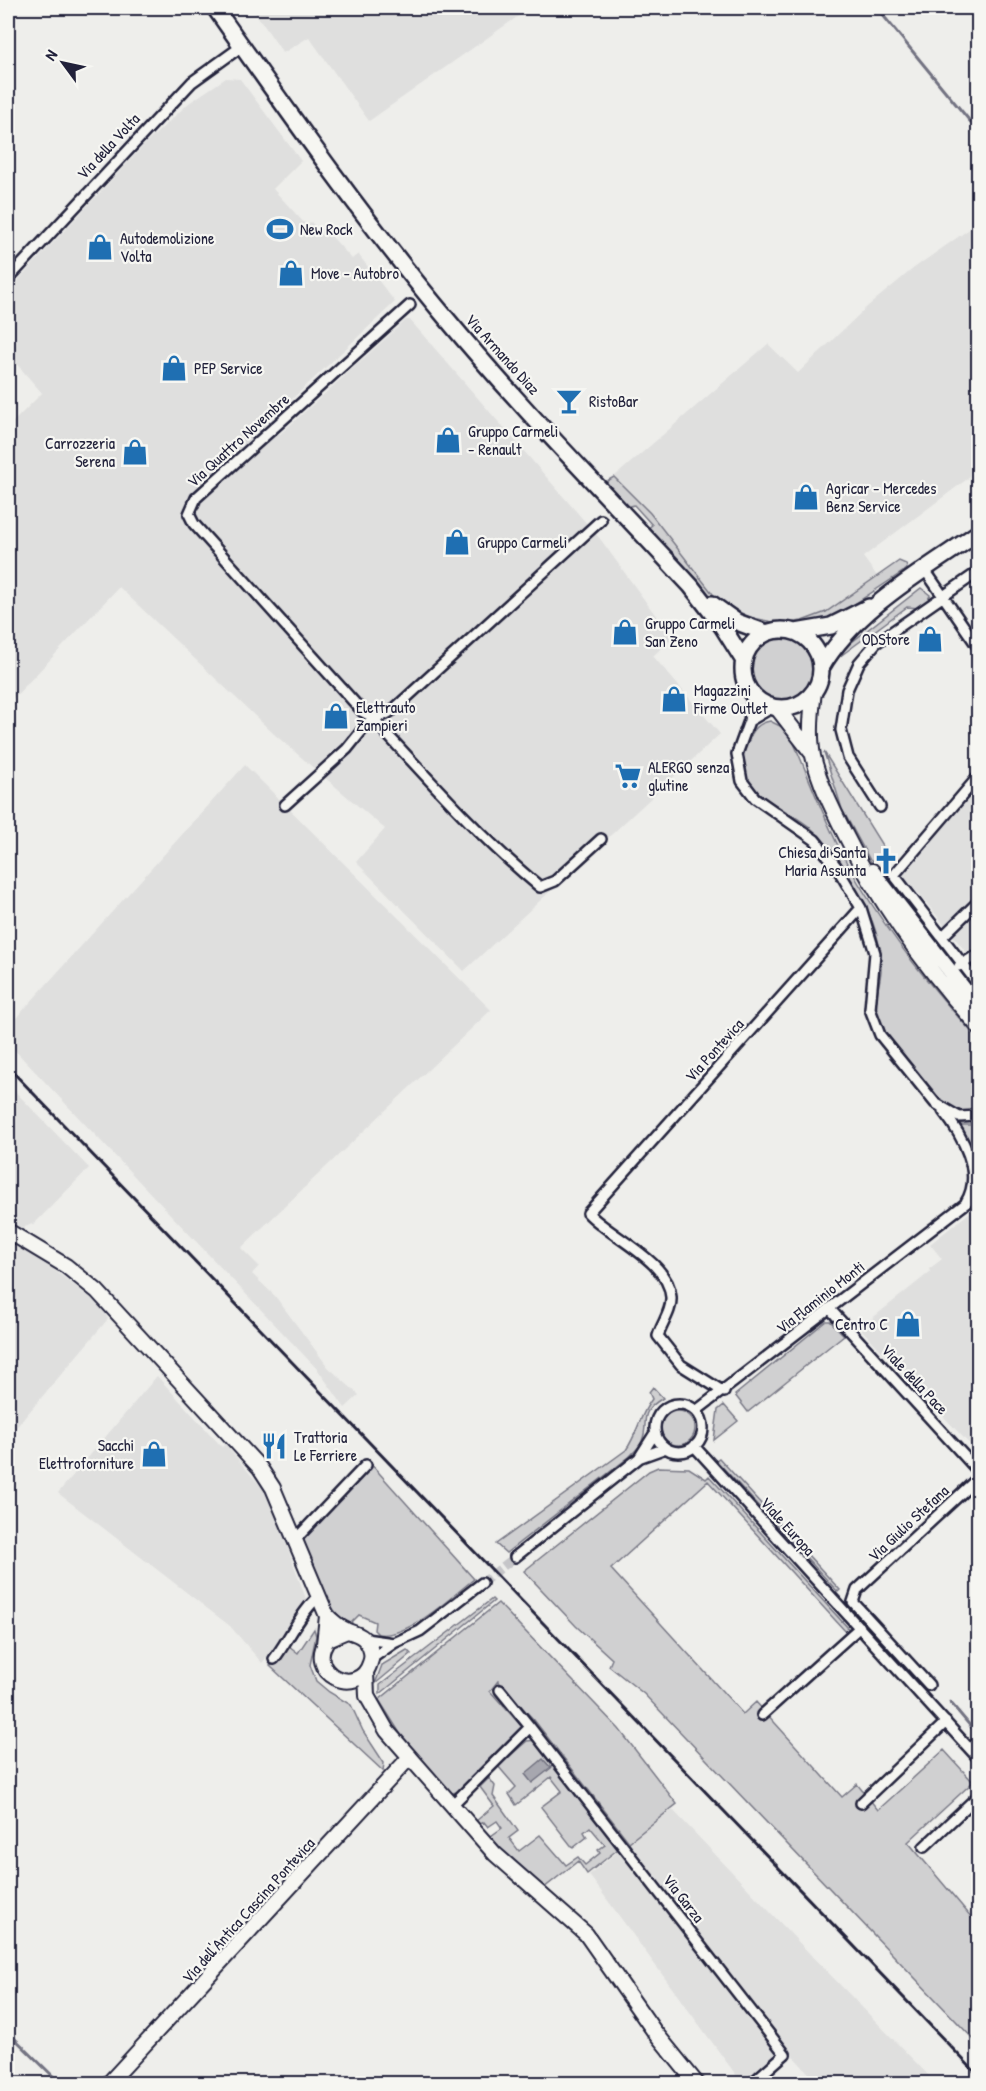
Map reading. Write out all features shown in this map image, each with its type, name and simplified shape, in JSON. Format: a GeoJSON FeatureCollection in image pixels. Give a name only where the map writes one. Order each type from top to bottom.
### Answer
{"type":"FeatureCollection","features":[{"type":"Feature","properties":{"kind":"main road"},"geometry":{"type":"LineString","coordinates":[[215,8],[242,46]]}},
{"type":"Feature","properties":{"kind":"main road","name":"Via Armando Diaz"},"geometry":{"type":"LineString","coordinates":[[242,46],[359,208],[447,320],[691,586],[722,626],[744,661]]}},
{"type":"Feature","properties":{"kind":"main road"},"geometry":{"type":"LineString","coordinates":[[882,601],[831,626],[796,632],[781,630],[767,633],[752,644],[744,661],[745,681],[753,694],[775,707],[798,705],[814,692],[821,669],[840,640],[882,601],[978,533]]}},
{"type":"Feature","properties":{"kind":"main road","name":"Via Armando Diaz"},"geometry":{"type":"LineString","coordinates":[[691,586],[737,622],[767,633]]}},
{"type":"Feature","properties":{"kind":"main road"},"geometry":{"type":"LineString","coordinates":[[796,632],[814,646],[821,669]]}},
{"type":"Feature","properties":{"kind":"street","name":"Via della Volta"},"geometry":{"type":"LineString","coordinates":[[8,279],[192,82],[242,46]]}},
{"type":"Feature","properties":{"kind":"street","name":"Via Quattro Novembre"},"geometry":{"type":"LineString","coordinates":[[410,305],[196,498],[189,508],[194,524],[363,712],[372,718],[520,870],[540,887],[555,881],[601,838]]}},
{"type":"Feature","properties":{"kind":"street"},"geometry":{"type":"LineString","coordinates":[[285,805],[347,749],[372,718],[381,718],[393,710],[601,520]]}},
{"type":"Feature","properties":{"kind":"street"},"geometry":{"type":"LineString","coordinates":[[925,570],[978,648]]}},
{"type":"Feature","properties":{"kind":"street"},"geometry":{"type":"LineString","coordinates":[[880,807],[848,757],[841,730],[847,690],[859,663],[876,643],[978,572]]}},
{"type":"Feature","properties":{"kind":"street"},"geometry":{"type":"LineString","coordinates":[[813,756],[810,724],[814,692]]}},
{"type":"Feature","properties":{"kind":"street"},"geometry":{"type":"LineString","coordinates":[[753,694],[749,721],[737,754],[738,768],[746,787],[760,801],[815,840],[836,866],[861,908],[875,953],[870,1009],[874,1025],[891,1050],[942,1109],[955,1128],[971,1162],[976,1180]]}},
{"type":"Feature","properties":{"kind":"street"},"geometry":{"type":"LineString","coordinates":[[749,721],[775,707],[799,733],[813,756],[848,841],[878,896],[926,963],[978,1026]]}},
{"type":"Feature","properties":{"kind":"street"},"geometry":{"type":"LineString","coordinates":[[978,777],[894,875],[978,984]]}},
{"type":"Feature","properties":{"kind":"street"},"geometry":{"type":"LineString","coordinates":[[848,841],[978,1007]]}},
{"type":"Feature","properties":{"kind":"street"},"geometry":{"type":"LineString","coordinates":[[895,901],[917,904]]}},
{"type":"Feature","properties":{"kind":"street"},"geometry":{"type":"LineString","coordinates":[[942,937],[978,902]]}},
{"type":"Feature","properties":{"kind":"street","name":"Via Pontevica"},"geometry":{"type":"LineString","coordinates":[[724,1392],[681,1365],[658,1336],[670,1307],[671,1297],[662,1275],[641,1253],[609,1232],[588,1212],[861,908]]}},
{"type":"Feature","properties":{"kind":"street"},"geometry":{"type":"LineString","coordinates":[[951,974],[975,956]]}},
{"type":"Feature","properties":{"kind":"street"},"geometry":{"type":"LineString","coordinates":[[926,963],[951,974]]}},
{"type":"Feature","properties":{"kind":"street"},"geometry":{"type":"LineString","coordinates":[[942,1109],[965,1118],[978,1116]]}},
{"type":"Feature","properties":{"kind":"street"},"geometry":{"type":"LineString","coordinates":[[955,1128],[965,1118]]}},
{"type":"Feature","properties":{"kind":"street","name":"Via Flaminio Monti"},"geometry":{"type":"LineString","coordinates":[[962,1207],[971,1194],[976,1180]]}},
{"type":"Feature","properties":{"kind":"street","name":"Via Flaminio Monti"},"geometry":{"type":"LineString","coordinates":[[696,1411],[724,1392],[978,1194]]}},
{"type":"Feature","properties":{"kind":"street"},"geometry":{"type":"LineString","coordinates":[[8,1231],[66,1266],[112,1306],[260,1468],[273,1488],[327,1616],[322,1660],[324,1667],[335,1678],[367,1696],[387,1731],[495,1854],[586,1934],[654,2031],[697,2084]]}},
{"type":"Feature","properties":{"kind":"street","name":"Viale della Pace"},"geometry":{"type":"LineString","coordinates":[[829,1308],[977,1468]]}},
{"type":"Feature","properties":{"kind":"street"},"geometry":{"type":"LineString","coordinates":[[515,1557],[639,1458],[666,1448],[683,1451],[694,1446],[702,1429],[696,1411],[684,1404],[664,1408],[656,1419],[655,1433],[639,1458]]}},
{"type":"Feature","properties":{"kind":"street"},"geometry":{"type":"LineString","coordinates":[[655,1433],[666,1448]]}},
{"type":"Feature","properties":{"kind":"street","name":"Viale Europa"},"geometry":{"type":"LineString","coordinates":[[694,1446],[978,1758]]}},
{"type":"Feature","properties":{"kind":"street"},"geometry":{"type":"LineString","coordinates":[[295,1540],[366,1465]]}},
{"type":"Feature","properties":{"kind":"street","name":"Via Giulio Stefana"},"geometry":{"type":"LineString","coordinates":[[929,1685],[853,1602],[857,1590],[978,1478]]}},
{"type":"Feature","properties":{"kind":"street"},"geometry":{"type":"LineString","coordinates":[[343,1681],[356,1679],[394,1643],[420,1631],[482,1583]]}},
{"type":"Feature","properties":{"kind":"street"},"geometry":{"type":"LineString","coordinates":[[274,1659],[289,1640],[306,1609],[314,1599],[320,1597]]}},
{"type":"Feature","properties":{"kind":"street"},"geometry":{"type":"LineString","coordinates":[[327,1616],[347,1631],[365,1639],[394,1643]]}},
{"type":"Feature","properties":{"kind":"street"},"geometry":{"type":"LineString","coordinates":[[762,1715],[860,1627]]}},
{"type":"Feature","properties":{"kind":"street"},"geometry":{"type":"LineString","coordinates":[[324,1644],[334,1635],[347,1631]]}},
{"type":"Feature","properties":{"kind":"street"},"geometry":{"type":"LineString","coordinates":[[365,1639],[369,1645],[367,1696]]}},
{"type":"Feature","properties":{"kind":"street","name":"Via Garza"},"geometry":{"type":"LineString","coordinates":[[500,1690],[785,2054],[751,2084]]}},
{"type":"Feature","properties":{"kind":"street"},"geometry":{"type":"LineString","coordinates":[[861,1803],[946,1722]]}},
{"type":"Feature","properties":{"kind":"street"},"geometry":{"type":"LineString","coordinates":[[453,1804],[530,1727]]}},
{"type":"Feature","properties":{"kind":"street","name":"Via dell'Antica Cascina Pontevica"},"geometry":{"type":"LineString","coordinates":[[108,2084],[410,1757]]}},
{"type":"Feature","properties":{"kind":"street"},"geometry":{"type":"LineString","coordinates":[[924,1847],[978,1796]]}},
{"type":"Feature","properties":{"kind":"shaded area"},"geometry":{"type":"Polygon","coordinates":[[[252,8],[530,8],[369,121],[309,37],[283,53],[252,8]]]}},
{"type":"Feature","properties":{"kind":"shaded area"},"geometry":{"type":"Polygon","coordinates":[[[226,78],[240,79],[301,161],[273,189],[307,226],[311,222],[319,231],[323,227],[352,259],[358,254],[395,302],[256,433],[280,434],[406,320],[410,320],[601,540],[672,638],[653,656],[720,734],[464,971],[356,862],[385,829],[274,734],[119,587],[8,704],[8,427],[42,393],[8,354],[8,291],[147,142],[189,103],[226,78]]]}},
{"type":"Feature","properties":{"kind":"shaded area"},"geometry":{"type":"Polygon","coordinates":[[[978,223],[978,471],[863,557],[877,576],[826,612],[802,621],[783,624],[748,617],[734,611],[716,598],[650,513],[614,477],[768,344],[798,373],[868,306],[914,268],[978,223]]]}},
{"type":"Feature","properties":{"kind":"shaded area"},"geometry":{"type":"Polygon","coordinates":[[[614,477],[650,513],[716,598],[748,617],[783,624],[802,621],[826,612],[899,561],[906,564],[907,569],[832,619],[801,627],[756,625],[705,594],[646,530],[652,525],[634,505],[626,507],[607,487],[607,481],[614,477]]]}},
{"type":"Feature","properties":{"kind":"shaded area"},"geometry":{"type":"Polygon","coordinates":[[[921,588],[930,595],[927,603],[920,608],[907,607],[839,657],[843,649],[921,588]]]}},
{"type":"Feature","properties":{"kind":"shaded area"},"geometry":{"type":"Polygon","coordinates":[[[782,638],[799,643],[804,647],[808,652],[813,669],[808,686],[804,691],[799,695],[782,700],[765,695],[760,691],[756,686],[751,669],[756,652],[760,647],[765,643],[782,638]]]}},
{"type":"Feature","properties":{"kind":"shaded area"},"geometry":{"type":"Polygon","coordinates":[[[770,721],[784,728],[793,741],[839,849],[875,910],[924,977],[978,1039],[978,1111],[960,1112],[949,1107],[924,1084],[888,1038],[876,1007],[881,971],[880,952],[876,933],[865,906],[820,837],[801,821],[761,795],[751,785],[744,772],[743,758],[750,737],[759,725],[770,721]]]}},
{"type":"Feature","properties":{"kind":"shaded area"},"geometry":{"type":"Polygon","coordinates":[[[824,752],[885,850],[871,862],[842,809],[824,752]]]}},
{"type":"Feature","properties":{"kind":"shaded area"},"geometry":{"type":"Polygon","coordinates":[[[245,765],[491,1010],[241,1248],[259,1266],[252,1274],[275,1296],[328,1367],[359,1395],[345,1408],[318,1370],[8,1043],[8,1027],[245,765]]]}},
{"type":"Feature","properties":{"kind":"shaded area"},"geometry":{"type":"Polygon","coordinates":[[[978,784],[978,967],[920,895],[898,872],[978,784]]]}},
{"type":"Feature","properties":{"kind":"shaded area"},"geometry":{"type":"Polygon","coordinates":[[[8,1084],[89,1168],[35,1223],[22,1228],[8,1220],[8,1084]]]}},
{"type":"Feature","properties":{"kind":"shaded area"},"geometry":{"type":"Polygon","coordinates":[[[961,1125],[978,1125],[978,1160],[961,1125]]]}},
{"type":"Feature","properties":{"kind":"shaded area"},"geometry":{"type":"Polygon","coordinates":[[[978,1206],[977,1452],[860,1328],[930,1272],[929,1269],[942,1259],[930,1244],[978,1206]]]}},
{"type":"Feature","properties":{"kind":"shaded area"},"geometry":{"type":"Polygon","coordinates":[[[8,1241],[50,1267],[99,1304],[108,1319],[8,1437],[8,1241]]]}},
{"type":"Feature","properties":{"kind":"shaded area"},"geometry":{"type":"Polygon","coordinates":[[[826,1321],[830,1321],[844,1335],[748,1412],[735,1395],[826,1321]]]}},
{"type":"Feature","properties":{"kind":"shaded area"},"geometry":{"type":"Polygon","coordinates":[[[157,1376],[222,1447],[225,1444],[269,1496],[306,1599],[282,1638],[262,1663],[230,1626],[58,1493],[157,1376]]]}},
{"type":"Feature","properties":{"kind":"shaded area"},"geometry":{"type":"Polygon","coordinates":[[[653,1387],[663,1398],[649,1409],[645,1418],[642,1441],[629,1457],[506,1553],[496,1544],[626,1450],[652,1399],[649,1392],[653,1387]]]}},
{"type":"Feature","properties":{"kind":"shaded area"},"geometry":{"type":"Polygon","coordinates":[[[724,1405],[738,1421],[714,1440],[718,1410],[724,1405]]]}},
{"type":"Feature","properties":{"kind":"shaded area"},"geometry":{"type":"Polygon","coordinates":[[[678,1411],[690,1416],[695,1428],[690,1440],[678,1445],[666,1440],[661,1428],[666,1416],[678,1411]]]}},
{"type":"Feature","properties":{"kind":"shaded area"},"geometry":{"type":"Polygon","coordinates":[[[719,1458],[840,1590],[838,1592],[716,1460],[719,1458]]]}},
{"type":"Feature","properties":{"kind":"shaded area"},"geometry":{"type":"Polygon","coordinates":[[[371,1464],[474,1579],[429,1615],[415,1624],[390,1634],[378,1634],[374,1630],[375,1622],[359,1615],[351,1623],[343,1620],[335,1612],[321,1588],[301,1540],[371,1464]]]}},
{"type":"Feature","properties":{"kind":"shaded area"},"geometry":{"type":"Polygon","coordinates":[[[658,1467],[689,1468],[706,1479],[709,1476],[848,1628],[846,1632],[708,1481],[611,1569],[743,1714],[756,1702],[842,1797],[857,1784],[878,1810],[944,1750],[973,1782],[908,1842],[978,1925],[978,2044],[644,1694],[609,1666],[612,1659],[576,1626],[524,1571],[649,1471],[658,1467]]]}},
{"type":"Feature","properties":{"kind":"shaded area"},"geometry":{"type":"Polygon","coordinates":[[[492,1599],[494,1601],[380,1694],[380,1685],[492,1599]]]}},
{"type":"Feature","properties":{"kind":"shaded area"},"geometry":{"type":"Polygon","coordinates":[[[498,1603],[619,1729],[677,1804],[629,1842],[534,1720],[498,1681],[490,1691],[523,1728],[457,1792],[452,1793],[417,1760],[379,1700],[498,1603]]]}},
{"type":"Feature","properties":{"kind":"shaded area"},"geometry":{"type":"Polygon","coordinates":[[[314,1629],[316,1636],[310,1665],[316,1681],[351,1705],[363,1731],[384,1763],[383,1771],[270,1666],[289,1646],[298,1653],[314,1629]]]}},
{"type":"Feature","properties":{"kind":"shaded area"},"geometry":{"type":"Polygon","coordinates":[[[407,1650],[411,1654],[375,1684],[382,1665],[407,1650]]]}},
{"type":"Feature","properties":{"kind":"shaded area"},"geometry":{"type":"Polygon","coordinates":[[[536,1740],[622,1846],[587,1874],[578,1861],[544,1888],[488,1838],[502,1828],[497,1821],[488,1827],[484,1822],[479,1825],[476,1821],[494,1806],[480,1787],[489,1778],[495,1786],[493,1796],[518,1831],[509,1838],[519,1851],[540,1835],[566,1865],[578,1857],[585,1865],[600,1853],[598,1850],[605,1845],[590,1827],[584,1832],[587,1837],[573,1848],[541,1807],[562,1791],[551,1777],[516,1805],[509,1794],[516,1787],[498,1766],[527,1741],[536,1740]]]}},
{"type":"Feature","properties":{"kind":"shaded area"},"geometry":{"type":"Polygon","coordinates":[[[543,1759],[551,1768],[532,1783],[525,1774],[543,1759]]]}},
{"type":"Feature","properties":{"kind":"shaded area"},"geometry":{"type":"Polygon","coordinates":[[[671,1808],[936,2083],[818,2083],[788,2051],[772,2058],[742,2083],[589,1875],[671,1808]]]}},
{"type":"Feature","properties":{"kind":"waterway"},"geometry":{"type":"LineString","coordinates":[[877,8],[978,131]]}},
{"type":"Feature","properties":{"kind":"waterway"},"geometry":{"type":"LineString","coordinates":[[950,1702],[978,1735]]}},
{"type":"Feature","properties":{"kind":"waterway"},"geometry":{"type":"LineString","coordinates":[[8,2032],[61,2084]]}},
{"type":"Feature","properties":{"kind":"tunnel"},"geometry":{"type":"LineString","coordinates":[[482,1583],[515,1557]]}},
{"type":"Feature","properties":{"kind":"railway"},"geometry":{"type":"LineString","coordinates":[[8,1067],[978,2075]]}},
{"type":"Feature","properties":{"kind":"place","name":"New Rock"},"geometry":{"type":"Point","coordinates":[280,229]}},
{"type":"Feature","properties":{"kind":"place","name":"Autodemolizione Volta"},"geometry":{"type":"Point","coordinates":[100,247]}},
{"type":"Feature","properties":{"kind":"place","name":"Move - Autobro"},"geometry":{"type":"Point","coordinates":[291,273]}},
{"type":"Feature","properties":{"kind":"place","name":"PEP Service"},"geometry":{"type":"Point","coordinates":[174,368]}},
{"type":"Feature","properties":{"kind":"place","name":"RistoBar"},"geometry":{"type":"Point","coordinates":[569,401]}},
{"type":"Feature","properties":{"kind":"place","name":"Gruppo Carmeli - Renault"},"geometry":{"type":"Point","coordinates":[448,440]}},
{"type":"Feature","properties":{"kind":"place","name":"Carrozzeria Serena"},"geometry":{"type":"Point","coordinates":[135,452]}},
{"type":"Feature","properties":{"kind":"place","name":"Agricar - Mercedes Benz Service"},"geometry":{"type":"Point","coordinates":[806,497]}},
{"type":"Feature","properties":{"kind":"place","name":"Gruppo Carmeli"},"geometry":{"type":"Point","coordinates":[457,542]}},
{"type":"Feature","properties":{"kind":"place","name":"Gruppo Carmeli San Zeno"},"geometry":{"type":"Point","coordinates":[625,632]}},
{"type":"Feature","properties":{"kind":"place","name":"ODStore"},"geometry":{"type":"Point","coordinates":[930,639]}},
{"type":"Feature","properties":{"kind":"place","name":"Magazzini Firme Outlet"},"geometry":{"type":"Point","coordinates":[674,699]}},
{"type":"Feature","properties":{"kind":"place","name":"Elettrauto Zampieri"},"geometry":{"type":"Point","coordinates":[336,716]}},
{"type":"Feature","properties":{"kind":"place","name":"ALERGO senza glutine"},"geometry":{"type":"Point","coordinates":[628,776]}},
{"type":"Feature","properties":{"kind":"place","name":"Chiesa di Santa Maria Assunta"},"geometry":{"type":"Point","coordinates":[886,861]}},
{"type":"Feature","properties":{"kind":"place","name":"Centro C"},"geometry":{"type":"Point","coordinates":[908,1324]}},
{"type":"Feature","properties":{"kind":"place","name":"Trattoria Le Ferriere"},"geometry":{"type":"Point","coordinates":[274,1446]}},
{"type":"Feature","properties":{"kind":"place","name":"Sacchi Elettroforniture"},"geometry":{"type":"Point","coordinates":[154,1454]}}]}
